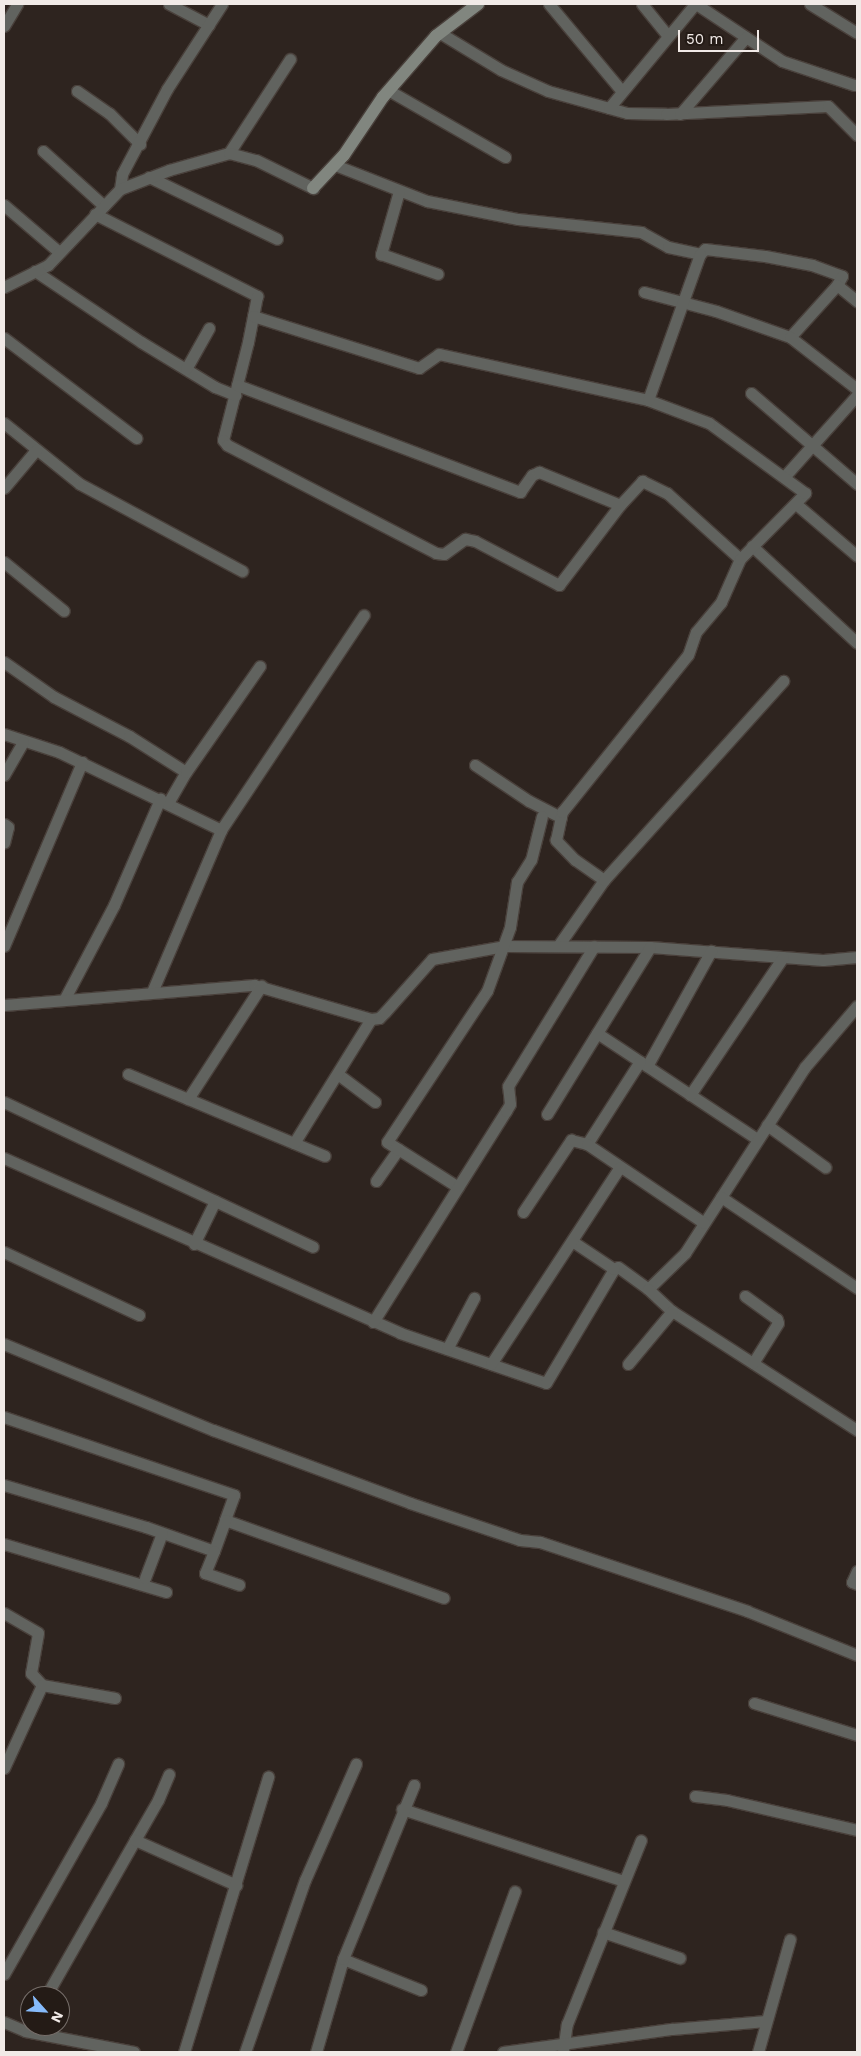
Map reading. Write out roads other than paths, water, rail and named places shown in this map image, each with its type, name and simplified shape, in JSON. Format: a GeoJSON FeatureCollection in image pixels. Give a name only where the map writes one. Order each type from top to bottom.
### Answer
{"type":"FeatureCollection","features":[{"type":"Feature","properties":{"kind":"street"},"geometry":{"type":"LineString","coordinates":[[4,26],[17,4]]}},
{"type":"Feature","properties":{"kind":"street"},"geometry":{"type":"LineString","coordinates":[[169,4],[209,25]]}},
{"type":"Feature","properties":{"kind":"street"},"geometry":{"type":"LineString","coordinates":[[120,189],[122,174],[140,144],[166,89],[222,4]]}},
{"type":"Feature","properties":{"kind":"street"},"geometry":{"type":"LineString","coordinates":[[4,287],[48,264],[120,189],[149,178],[228,153],[256,160],[313,188],[335,165],[388,90],[440,33],[478,4]]}},
{"type":"Feature","properties":{"kind":"street"},"geometry":{"type":"LineString","coordinates":[[549,4],[621,90]]}},
{"type":"Feature","properties":{"kind":"street"},"geometry":{"type":"LineString","coordinates":[[642,4],[667,35]]}},
{"type":"Feature","properties":{"kind":"street"},"geometry":{"type":"LineString","coordinates":[[609,108],[621,90],[667,35],[696,4],[782,61],[854,85]]}},
{"type":"Feature","properties":{"kind":"street"},"geometry":{"type":"LineString","coordinates":[[810,4],[857,33]]}},
{"type":"Feature","properties":{"kind":"street"},"geometry":{"type":"LineString","coordinates":[[440,33],[500,70],[548,91],[627,113],[680,114],[828,106],[857,135]]}},
{"type":"Feature","properties":{"kind":"street"},"geometry":{"type":"LineString","coordinates":[[680,114],[746,37]]}},
{"type":"Feature","properties":{"kind":"street"},"geometry":{"type":"LineString","coordinates":[[228,153],[290,59]]}},
{"type":"Feature","properties":{"kind":"street"},"geometry":{"type":"LineString","coordinates":[[388,90],[505,157]]}},
{"type":"Feature","properties":{"kind":"street"},"geometry":{"type":"LineString","coordinates":[[77,91],[109,113],[140,144]]}},
{"type":"Feature","properties":{"kind":"street"},"geometry":{"type":"LineString","coordinates":[[42,150],[104,206]]}},
{"type":"Feature","properties":{"kind":"street"},"geometry":{"type":"LineString","coordinates":[[335,165],[428,201],[518,219],[641,232],[668,247],[700,254]]}},
{"type":"Feature","properties":{"kind":"street"},"geometry":{"type":"LineString","coordinates":[[149,178],[277,239]]}},
{"type":"Feature","properties":{"kind":"street"},"geometry":{"type":"LineString","coordinates":[[399,191],[381,254],[438,274]]}},
{"type":"Feature","properties":{"kind":"street"},"geometry":{"type":"LineString","coordinates":[[4,205],[59,252]]}},
{"type":"Feature","properties":{"kind":"street"},"geometry":{"type":"LineString","coordinates":[[95,214],[257,296],[236,390],[222,440],[227,445],[436,553],[444,554],[465,539],[475,541],[559,585],[638,483],[648,482],[667,493],[740,559]]}},
{"type":"Feature","properties":{"kind":"street"},"geometry":{"type":"LineString","coordinates":[[648,400],[700,254],[705,249],[812,265],[842,276],[837,285],[790,337]]}},
{"type":"Feature","properties":{"kind":"street"},"geometry":{"type":"LineString","coordinates":[[35,271],[186,369],[236,390],[520,492],[532,475],[539,472],[620,505]]}},
{"type":"Feature","properties":{"kind":"street"},"geometry":{"type":"LineString","coordinates":[[837,285],[857,301]]}},
{"type":"Feature","properties":{"kind":"street"},"geometry":{"type":"LineString","coordinates":[[644,292],[682,302],[790,337],[857,389]]}},
{"type":"Feature","properties":{"kind":"street"},"geometry":{"type":"LineString","coordinates":[[253,316],[419,368],[439,354],[648,400],[709,423],[806,493],[740,559],[721,602],[696,632],[688,655],[561,817],[556,840],[574,860],[604,880]]}},
{"type":"Feature","properties":{"kind":"street"},"geometry":{"type":"LineString","coordinates":[[186,369],[209,328]]}},
{"type":"Feature","properties":{"kind":"street"},"geometry":{"type":"LineString","coordinates":[[4,338],[136,438]]}},
{"type":"Feature","properties":{"kind":"street"},"geometry":{"type":"LineString","coordinates":[[752,394],[857,484]]}},
{"type":"Feature","properties":{"kind":"street"},"geometry":{"type":"LineString","coordinates":[[784,477],[857,395]]}},
{"type":"Feature","properties":{"kind":"street"},"geometry":{"type":"LineString","coordinates":[[4,423],[80,484],[242,571]]}},
{"type":"Feature","properties":{"kind":"street"},"geometry":{"type":"LineString","coordinates":[[4,488],[36,450]]}},
{"type":"Feature","properties":{"kind":"street"},"geometry":{"type":"LineString","coordinates":[[796,504],[857,556]]}},
{"type":"Feature","properties":{"kind":"street"},"geometry":{"type":"LineString","coordinates":[[752,546],[857,643]]}},
{"type":"Feature","properties":{"kind":"street"},"geometry":{"type":"LineString","coordinates":[[4,562],[64,611]]}},
{"type":"Feature","properties":{"kind":"street"},"geometry":{"type":"LineString","coordinates":[[152,992],[222,830],[364,614]]}},
{"type":"Feature","properties":{"kind":"street"},"geometry":{"type":"LineString","coordinates":[[4,662],[54,697],[129,736],[186,772]]}},
{"type":"Feature","properties":{"kind":"street"},"geometry":{"type":"LineString","coordinates":[[65,998],[114,905],[164,801],[260,666]]}},
{"type":"Feature","properties":{"kind":"street"},"geometry":{"type":"LineString","coordinates":[[558,946],[604,880],[783,680]]}},
{"type":"Feature","properties":{"kind":"street"},"geometry":{"type":"LineString","coordinates":[[4,734],[23,742],[59,752],[82,762],[222,830]]}},
{"type":"Feature","properties":{"kind":"street"},"geometry":{"type":"LineString","coordinates":[[4,775],[23,742]]}},
{"type":"Feature","properties":{"kind":"street"},"geometry":{"type":"LineString","coordinates":[[4,946],[82,762]]}},
{"type":"Feature","properties":{"kind":"street"},"geometry":{"type":"LineString","coordinates":[[475,765],[529,801],[561,817]]}},
{"type":"Feature","properties":{"kind":"street"},"geometry":{"type":"LineString","coordinates":[[458,1187],[387,1142],[487,991],[504,946],[517,882],[531,860],[542,816]]}},
{"type":"Feature","properties":{"kind":"street"},"geometry":{"type":"LineString","coordinates":[[4,824],[8,827],[4,843]]}},
{"type":"Feature","properties":{"kind":"street"},"geometry":{"type":"LineString","coordinates":[[4,1005],[65,998],[261,986],[371,1019],[379,1018],[432,959],[504,946],[650,947],[823,960],[857,957]]}},
{"type":"Feature","properties":{"kind":"street"},"geometry":{"type":"LineString","coordinates":[[373,1322],[506,1111],[510,1104],[508,1086],[594,946]]}},
{"type":"Feature","properties":{"kind":"street"},"geometry":{"type":"LineString","coordinates":[[547,1114],[650,947]]}},
{"type":"Feature","properties":{"kind":"street"},"geometry":{"type":"LineString","coordinates":[[587,1144],[644,1064],[711,951]]}},
{"type":"Feature","properties":{"kind":"street"},"geometry":{"type":"LineString","coordinates":[[690,1095],[783,957]]}},
{"type":"Feature","properties":{"kind":"street"},"geometry":{"type":"LineString","coordinates":[[188,1099],[261,986]]}},
{"type":"Feature","properties":{"kind":"street"},"geometry":{"type":"LineString","coordinates":[[648,1289],[685,1253],[757,1139],[806,1067],[857,1006]]}},
{"type":"Feature","properties":{"kind":"street"},"geometry":{"type":"LineString","coordinates":[[294,1143],[339,1075],[371,1019]]}},
{"type":"Feature","properties":{"kind":"street"},"geometry":{"type":"LineString","coordinates":[[597,1033],[757,1139]]}},
{"type":"Feature","properties":{"kind":"street"},"geometry":{"type":"LineString","coordinates":[[128,1074],[326,1156]]}},
{"type":"Feature","properties":{"kind":"street"},"geometry":{"type":"LineString","coordinates":[[339,1075],[375,1102]]}},
{"type":"Feature","properties":{"kind":"street"},"geometry":{"type":"LineString","coordinates":[[4,1102],[313,1247]]}},
{"type":"Feature","properties":{"kind":"street"},"geometry":{"type":"LineString","coordinates":[[767,1125],[825,1167]]}},
{"type":"Feature","properties":{"kind":"street"},"geometry":{"type":"LineString","coordinates":[[523,1212],[571,1140],[587,1144],[704,1223]]}},
{"type":"Feature","properties":{"kind":"street"},"geometry":{"type":"LineString","coordinates":[[376,1181],[398,1149]]}},
{"type":"Feature","properties":{"kind":"street"},"geometry":{"type":"LineString","coordinates":[[4,1158],[373,1322],[546,1383],[614,1269]]}},
{"type":"Feature","properties":{"kind":"street"},"geometry":{"type":"LineString","coordinates":[[491,1364],[620,1167]]}},
{"type":"Feature","properties":{"kind":"street"},"geometry":{"type":"LineString","coordinates":[[721,1197],[857,1288]]}},
{"type":"Feature","properties":{"kind":"street"},"geometry":{"type":"LineString","coordinates":[[194,1244],[215,1201]]}},
{"type":"Feature","properties":{"kind":"street"},"geometry":{"type":"LineString","coordinates":[[572,1241],[614,1269],[618,1267],[648,1289],[672,1311],[857,1430]]}},
{"type":"Feature","properties":{"kind":"street"},"geometry":{"type":"LineString","coordinates":[[4,1252],[139,1315]]}},
{"type":"Feature","properties":{"kind":"street"},"geometry":{"type":"LineString","coordinates":[[745,1296],[777,1319],[778,1323],[753,1363]]}},
{"type":"Feature","properties":{"kind":"street"},"geometry":{"type":"LineString","coordinates":[[447,1349],[474,1298]]}},
{"type":"Feature","properties":{"kind":"street"},"geometry":{"type":"LineString","coordinates":[[628,1364],[672,1311]]}},
{"type":"Feature","properties":{"kind":"street"},"geometry":{"type":"LineString","coordinates":[[4,1344],[213,1430],[410,1503],[520,1540],[540,1542],[747,1611],[857,1655]]}},
{"type":"Feature","properties":{"kind":"street"},"geometry":{"type":"LineString","coordinates":[[4,1418],[234,1495],[206,1573],[239,1584]]}},
{"type":"Feature","properties":{"kind":"street"},"geometry":{"type":"LineString","coordinates":[[4,1485],[24,1489],[214,1551]]}},
{"type":"Feature","properties":{"kind":"street"},"geometry":{"type":"LineString","coordinates":[[225,1520],[444,1598]]}},
{"type":"Feature","properties":{"kind":"street"},"geometry":{"type":"LineString","coordinates":[[145,1578],[162,1533]]}},
{"type":"Feature","properties":{"kind":"street"},"geometry":{"type":"LineString","coordinates":[[4,1544],[166,1592]]}},
{"type":"Feature","properties":{"kind":"street"},"geometry":{"type":"LineString","coordinates":[[857,1571],[852,1582],[857,1584]]}},
{"type":"Feature","properties":{"kind":"street"},"geometry":{"type":"LineString","coordinates":[[4,1613],[38,1633],[31,1673],[42,1685],[115,1698]]}},
{"type":"Feature","properties":{"kind":"street"},"geometry":{"type":"LineString","coordinates":[[4,1768],[42,1685]]}},
{"type":"Feature","properties":{"kind":"street"},"geometry":{"type":"LineString","coordinates":[[754,1703],[857,1735]]}},
{"type":"Feature","properties":{"kind":"street"},"geometry":{"type":"LineString","coordinates":[[4,1974],[101,1803],[118,1764]]}},
{"type":"Feature","properties":{"kind":"street"},"geometry":{"type":"LineString","coordinates":[[245,2052],[305,1880],[356,1764]]}},
{"type":"Feature","properties":{"kind":"street"},"geometry":{"type":"LineString","coordinates":[[52,1986],[158,1800],[169,1774]]}},
{"type":"Feature","properties":{"kind":"street"},"geometry":{"type":"LineString","coordinates":[[184,2052],[268,1777]]}},
{"type":"Feature","properties":{"kind":"street"},"geometry":{"type":"LineString","coordinates":[[316,2052],[343,1959],[402,1809],[414,1785]]}},
{"type":"Feature","properties":{"kind":"street"},"geometry":{"type":"LineString","coordinates":[[695,1796],[727,1800],[857,1830]]}},
{"type":"Feature","properties":{"kind":"street"},"geometry":{"type":"LineString","coordinates":[[402,1809],[623,1880]]}},
{"type":"Feature","properties":{"kind":"street"},"geometry":{"type":"LineString","coordinates":[[134,1840],[236,1886]]}},
{"type":"Feature","properties":{"kind":"street"},"geometry":{"type":"LineString","coordinates":[[562,2048],[603,1932],[641,1840]]}},
{"type":"Feature","properties":{"kind":"street"},"geometry":{"type":"LineString","coordinates":[[456,2052],[515,1891]]}},
{"type":"Feature","properties":{"kind":"street"},"geometry":{"type":"LineString","coordinates":[[603,1932],[680,1958]]}},
{"type":"Feature","properties":{"kind":"street"},"geometry":{"type":"LineString","coordinates":[[758,2052],[790,1939]]}},
{"type":"Feature","properties":{"kind":"street"},"geometry":{"type":"LineString","coordinates":[[343,1959],[421,1990]]}},
{"type":"Feature","properties":{"kind":"street"},"geometry":{"type":"LineString","coordinates":[[503,2052],[562,2048],[672,2029],[766,2021]]}},
{"type":"Feature","properties":{"kind":"street"},"geometry":{"type":"LineString","coordinates":[[4,2022],[20,2025]]}},
{"type":"Feature","properties":{"kind":"street"},"geometry":{"type":"LineString","coordinates":[[66,2036],[134,2052]]}}]}
